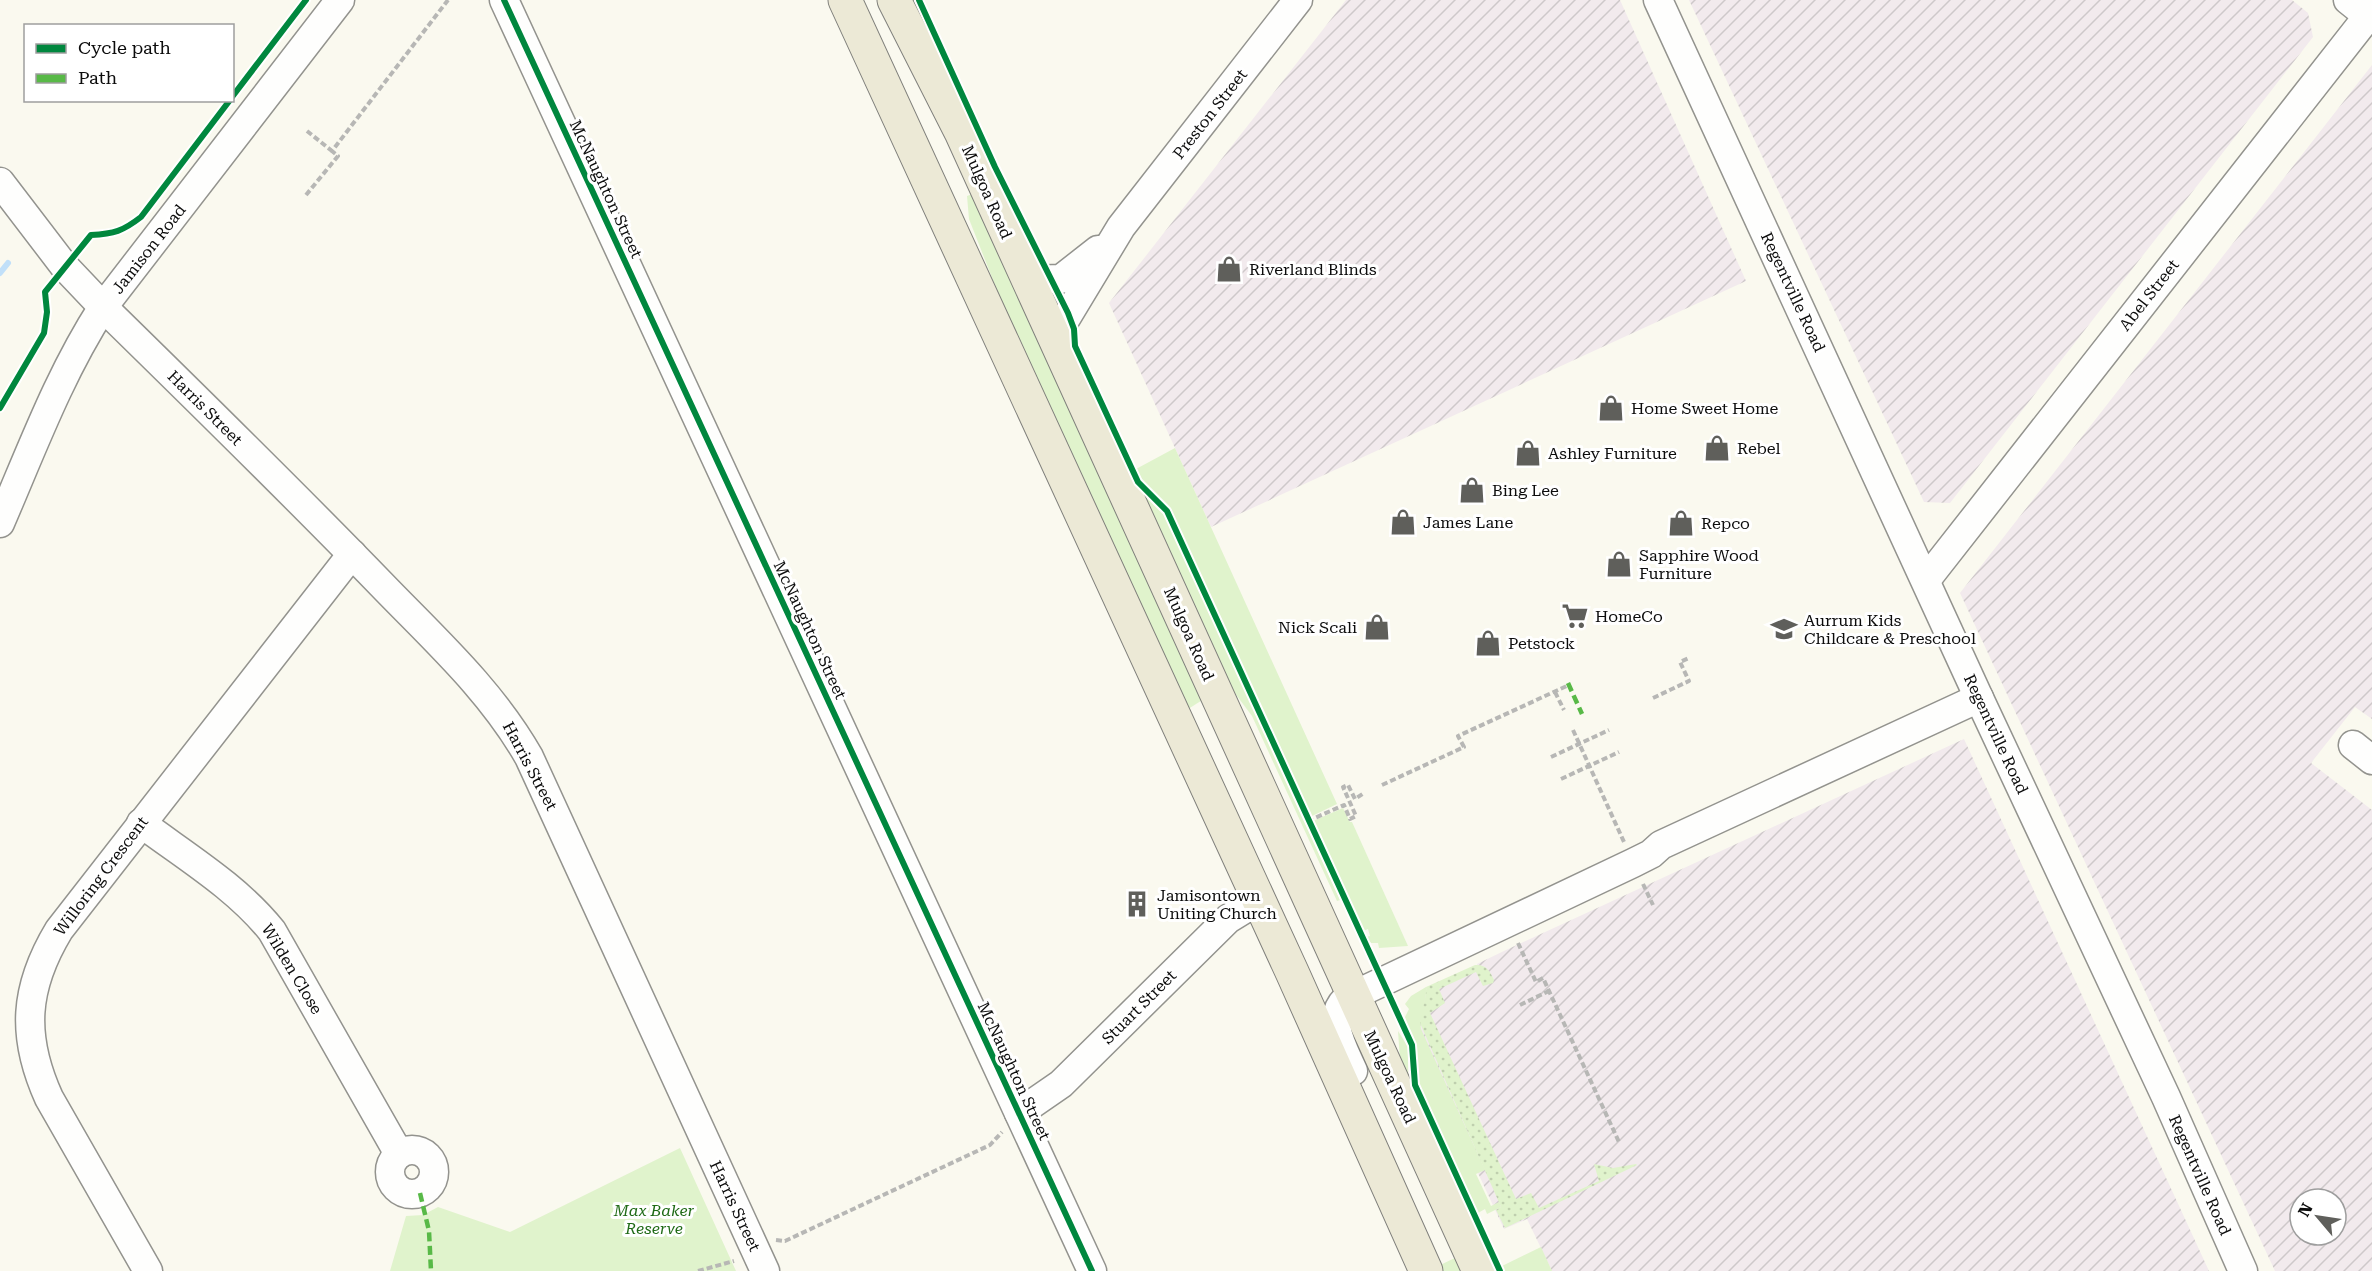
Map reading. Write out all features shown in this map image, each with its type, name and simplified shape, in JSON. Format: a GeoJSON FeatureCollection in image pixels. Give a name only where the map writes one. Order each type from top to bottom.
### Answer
{"type":"FeatureCollection","features":[{"type":"Feature","properties":{"kind":"main road"},"geometry":{"type":"LineString","coordinates":[[845,0],[1259,900],[1424,1266]]}},
{"type":"Feature","properties":{"kind":"main road","name":"Mulgoa Road"},"geometry":{"type":"LineString","coordinates":[[894,0],[961,132],[1479,1271]]}},
{"type":"Feature","properties":{"kind":"street","name":"Jamison Road"},"geometry":{"type":"LineString","coordinates":[[0,523],[54,394],[80,342],[103,307],[340,0]]}},
{"type":"Feature","properties":{"kind":"street","name":"McNaughton Street"},"geometry":{"type":"LineString","coordinates":[[504,0],[1092,1271]]}},
{"type":"Feature","properties":{"kind":"street","name":"Preston Street"},"geometry":{"type":"LineString","coordinates":[[1054,338],[1121,227],[1298,0]]}},
{"type":"Feature","properties":{"kind":"street","name":"Regentville Road"},"geometry":{"type":"LineString","coordinates":[[1658,0],[1979,698],[2161,1087],[2243,1271]]}},
{"type":"Feature","properties":{"kind":"street","name":"Abel Street"},"geometry":{"type":"LineString","coordinates":[[1926,580],[2363,9]]}},
{"type":"Feature","properties":{"kind":"street","name":"Harris Street"},"geometry":{"type":"LineString","coordinates":[[0,182],[65,267],[352,554],[474,680],[514,731],[538,777],[754,1264]]}},
{"type":"Feature","properties":{"kind":"street","name":"Preston Street"},"geometry":{"type":"LineString","coordinates":[[1027,280],[1052,281],[1070,274],[1121,227]]}},
{"type":"Feature","properties":{"kind":"street","name":"Willoring Crescent"},"geometry":{"type":"LineString","coordinates":[[148,1271],[49,1098],[34,1060],[30,1039],[33,990],[38,969],[59,930],[352,554]]}},
{"type":"Feature","properties":{"kind":"street"},"geometry":{"type":"LineString","coordinates":[[1424,1266],[1416,1212],[1340,1040],[1336,1025],[1338,1011],[1346,999],[1642,858],[1661,844],[1979,698]]}},
{"type":"Feature","properties":{"kind":"street","name":"Wilden Close"},"geometry":{"type":"LineString","coordinates":[[141,823],[240,898],[261,917],[272,931],[399,1154]]}},
{"type":"Feature","properties":{"kind":"street","name":"Stuart Street"},"geometry":{"type":"LineString","coordinates":[[1019,1113],[1061,1084],[1228,919],[1259,900]]}},
{"type":"Feature","properties":{"kind":"path"},"geometry":{"type":"LineString","coordinates":[[332,151],[448,0]]}},
{"type":"Feature","properties":{"kind":"path"},"geometry":{"type":"LineString","coordinates":[[306,195],[338,156],[307,131]]}},
{"type":"Feature","properties":{"kind":"path"},"geometry":{"type":"LineString","coordinates":[[1653,698],[1689,681],[1680,662],[1689,658]]}},
{"type":"Feature","properties":{"kind":"path"},"geometry":{"type":"LineString","coordinates":[[1382,785],[1464,747],[1458,736],[1569,685]]}},
{"type":"Feature","properties":{"kind":"path"},"geometry":{"type":"LineString","coordinates":[[1555,692],[1564,710]]}},
{"type":"Feature","properties":{"kind":"path"},"geometry":{"type":"LineString","coordinates":[[1573,730],[1626,848]]}},
{"type":"Feature","properties":{"kind":"path"},"geometry":{"type":"LineString","coordinates":[[1551,757],[1608,730]]}},
{"type":"Feature","properties":{"kind":"path"},"geometry":{"type":"LineString","coordinates":[[1561,779],[1619,752]]}},
{"type":"Feature","properties":{"kind":"path"},"geometry":{"type":"LineString","coordinates":[[1308,821],[1344,805],[1350,819],[1356,816],[1343,787],[1348,785],[1355,799],[1364,793]]}},
{"type":"Feature","properties":{"kind":"path"},"geometry":{"type":"LineString","coordinates":[[1304,811],[1313,831]]}},
{"type":"Feature","properties":{"kind":"path"},"geometry":{"type":"LineString","coordinates":[[1639,876],[1653,905]]}},
{"type":"Feature","properties":{"kind":"path"},"geometry":{"type":"LineString","coordinates":[[1514,933],[1536,982],[1543,978],[1619,1142]]}},
{"type":"Feature","properties":{"kind":"path"},"geometry":{"type":"LineString","coordinates":[[1520,1005],[1549,991]]}},
{"type":"Feature","properties":{"kind":"path"},"geometry":{"type":"LineString","coordinates":[[770,1239],[785,1241],[990,1144],[1019,1113]]}},
{"type":"Feature","properties":{"kind":"path"},"geometry":{"type":"LineString","coordinates":[[698,1271],[754,1264]]}},
{"type":"Feature","properties":{"kind":"shaded area"},"geometry":{"type":"Polygon","coordinates":[[[1346,0],[1620,0],[1746,281],[1211,527],[1109,303],[1346,0]]]}},
{"type":"Feature","properties":{"kind":"shaded area"},"geometry":{"type":"Polygon","coordinates":[[[1689,0],[2292,0],[2308,13],[2313,37],[1950,503],[1924,502],[1689,0]]]}},
{"type":"Feature","properties":{"kind":"shaded area"},"geometry":{"type":"Polygon","coordinates":[[[2372,65],[2372,719],[2355,707],[2311,763],[2372,810],[2372,1271],[2275,1271],[1960,593],[2372,65]]]}},
{"type":"Feature","properties":{"kind":"shaded area"},"geometry":{"type":"Polygon","coordinates":[[[1964,739],[2209,1271],[1552,1271],[1527,1219],[1504,1229],[1406,1018],[1410,1011],[1407,1005],[1478,967],[1477,964],[1506,950],[1964,739]]]}},
{"type":"Feature","properties":{"kind":"green space"},"geometry":{"type":"Polygon","coordinates":[[[975,193],[1204,699],[1185,711],[1011,326],[969,219],[967,196],[975,193]]]}},
{"type":"Feature","properties":{"kind":"green space"},"geometry":{"type":"Polygon","coordinates":[[[1175,448],[1337,804],[1310,817],[1175,519],[1144,483],[1136,469],[1175,448]]]}},
{"type":"Feature","properties":{"kind":"green space"},"geometry":{"type":"Polygon","coordinates":[[[1143,494],[1164,515],[1181,550],[1340,900],[1337,901],[1252,716],[1219,672],[1143,494]]]}},
{"type":"Feature","properties":{"kind":"green space"},"geometry":{"type":"Polygon","coordinates":[[[1343,808],[1352,822],[1408,946],[1379,948],[1378,943],[1371,943],[1366,937],[1370,936],[1368,929],[1363,931],[1313,821],[1343,808]]]}},
{"type":"Feature","properties":{"kind":"green space"},"geometry":{"type":"Polygon","coordinates":[[[1475,965],[1487,969],[1494,980],[1493,983],[1483,986],[1476,972],[1439,989],[1445,1003],[1430,1013],[1516,1199],[1531,1193],[1539,1208],[1599,1181],[1594,1164],[1613,1168],[1637,1165],[1505,1228],[1496,1210],[1501,1207],[1420,1023],[1426,987],[1475,965]]]}},
{"type":"Feature","properties":{"kind":"green space"},"geometry":{"type":"Polygon","coordinates":[[[1426,987],[1421,1029],[1485,1170],[1476,1174],[1491,1206],[1499,1202],[1501,1207],[1487,1214],[1485,1209],[1478,1213],[1417,1081],[1416,1049],[1405,1017],[1409,1009],[1405,1004],[1411,996],[1426,987]]]}},
{"type":"Feature","properties":{"kind":"green space"},"geometry":{"type":"Polygon","coordinates":[[[1398,1031],[1408,1047],[1408,1076],[1400,1060],[1398,1031]]]}},
{"type":"Feature","properties":{"kind":"green space","name":"Max Baker Reserve"},"geometry":{"type":"Polygon","coordinates":[[[680,1148],[736,1271],[390,1271],[406,1216],[423,1215],[438,1207],[510,1232],[680,1148]]]}},
{"type":"Feature","properties":{"kind":"green space"},"geometry":{"type":"Polygon","coordinates":[[[1541,1247],[1552,1271],[1504,1271],[1502,1266],[1541,1247]]]}},
{"type":"Feature","properties":{"kind":"green space"},"geometry":{"type":"Polygon","coordinates":[[[1459,1256],[1465,1271],[1438,1271],[1436,1267],[1459,1256]]]}},
{"type":"Feature","properties":{"kind":"waterway"},"geometry":{"type":"LineString","coordinates":[[0,273],[8,263]]}},
{"type":"Feature","properties":{"kind":"marked path"},"geometry":{"type":"LineString","coordinates":[[1568,683],[1582,714]]}},
{"type":"Feature","properties":{"kind":"marked path"},"geometry":{"type":"LineString","coordinates":[[420,1193],[429,1231],[431,1271]]}},
{"type":"Feature","properties":{"kind":"cycle path"},"geometry":{"type":"LineString","coordinates":[[234,94],[306,0]]}},
{"type":"Feature","properties":{"kind":"cycle path"},"geometry":{"type":"LineString","coordinates":[[504,0],[1092,1271]]}},
{"type":"Feature","properties":{"kind":"cycle path"},"geometry":{"type":"LineString","coordinates":[[919,0],[995,167],[1068,313],[1074,329],[1075,346],[1138,482],[1167,511],[1412,1045],[1415,1085],[1500,1271]]}},
{"type":"Feature","properties":{"kind":"cycle path"},"geometry":{"type":"LineString","coordinates":[[0,408],[44,333],[47,312],[45,292],[91,235],[118,231],[141,217],[228,102]]}},
{"type":"Feature","properties":{"kind":"place","name":"Riverland Blinds"},"geometry":{"type":"Point","coordinates":[1229,269]}},
{"type":"Feature","properties":{"kind":"place","name":"Home Sweet Home"},"geometry":{"type":"Point","coordinates":[1611,408]}},
{"type":"Feature","properties":{"kind":"place","name":"Rebel"},"geometry":{"type":"Point","coordinates":[1717,448]}},
{"type":"Feature","properties":{"kind":"place","name":"Ashley Furniture"},"geometry":{"type":"Point","coordinates":[1528,453]}},
{"type":"Feature","properties":{"kind":"place","name":"Bing Lee"},"geometry":{"type":"Point","coordinates":[1472,490]}},
{"type":"Feature","properties":{"kind":"place","name":"James Lane"},"geometry":{"type":"Point","coordinates":[1403,522]}},
{"type":"Feature","properties":{"kind":"place","name":"Repco"},"geometry":{"type":"Point","coordinates":[1681,523]}},
{"type":"Feature","properties":{"kind":"place","name":"Sapphire Wood Furniture"},"geometry":{"type":"Point","coordinates":[1619,564]}},
{"type":"Feature","properties":{"kind":"place","name":"HomeCo"},"geometry":{"type":"Point","coordinates":[1575,616]}},
{"type":"Feature","properties":{"kind":"place","name":"Nick Scali"},"geometry":{"type":"Point","coordinates":[1377,627]}},
{"type":"Feature","properties":{"kind":"place","name":"Aurrum Kids Childcare & Preschool"},"geometry":{"type":"Point","coordinates":[1784,629]}},
{"type":"Feature","properties":{"kind":"place","name":"Petstock"},"geometry":{"type":"Point","coordinates":[1488,643]}},
{"type":"Feature","properties":{"kind":"place","name":"Jamisontown Uniting Church"},"geometry":{"type":"Point","coordinates":[1137,904]}}]}
